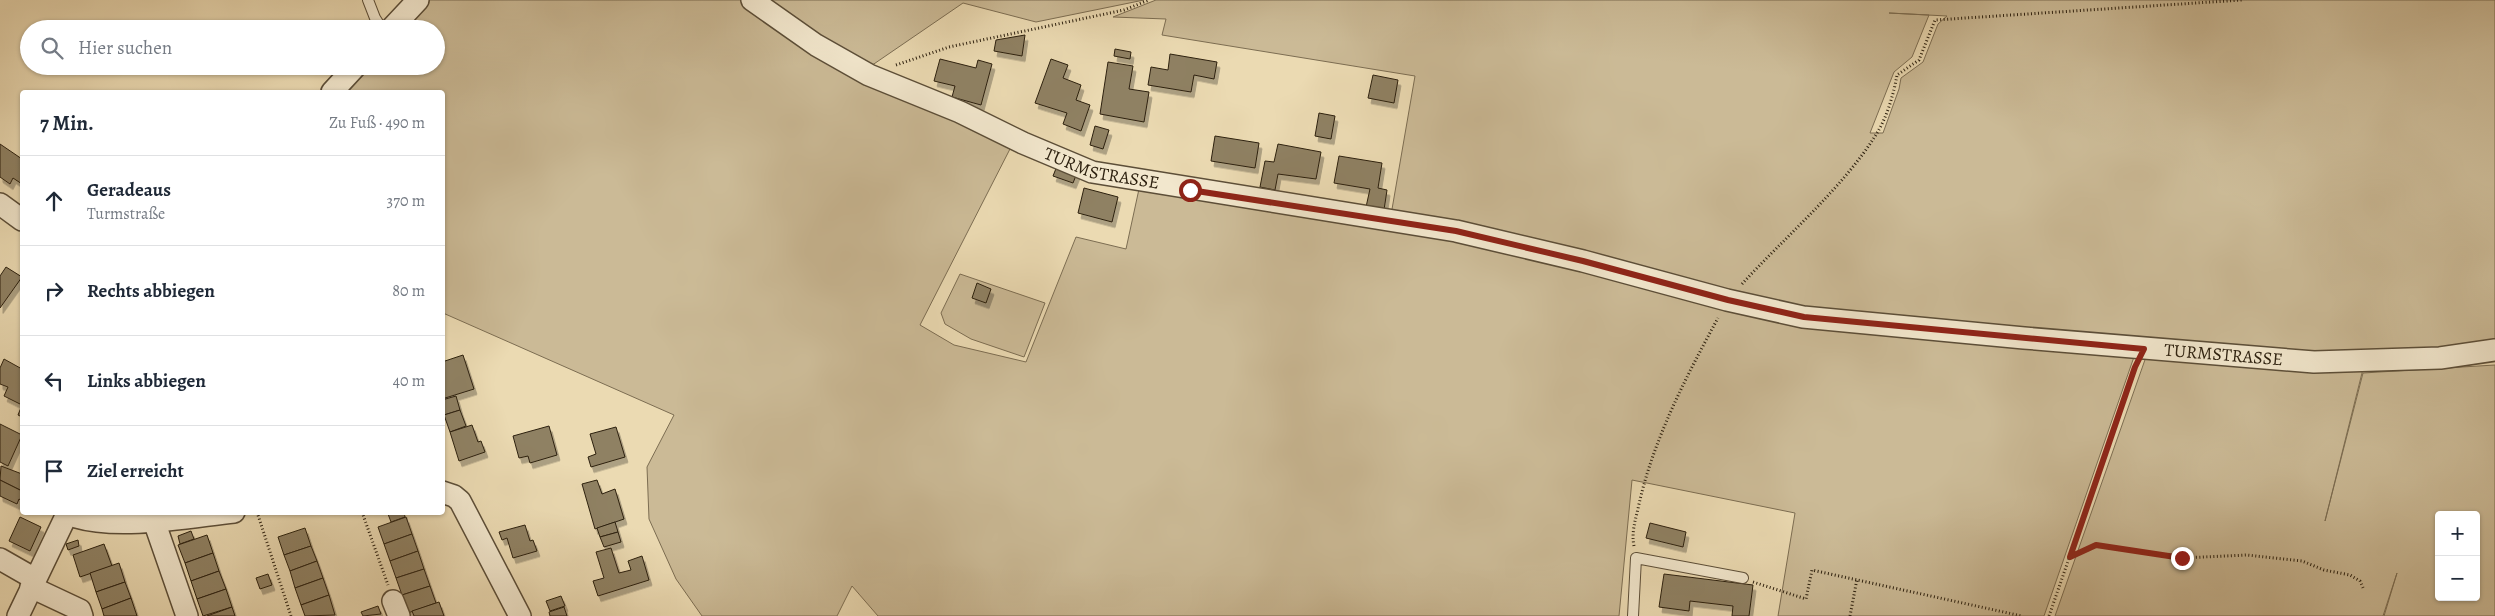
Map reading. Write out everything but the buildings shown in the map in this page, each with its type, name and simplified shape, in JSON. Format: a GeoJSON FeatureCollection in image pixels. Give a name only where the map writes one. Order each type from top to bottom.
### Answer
{"type":"FeatureCollection","features":[{"type":"Feature","properties":{"kind":"street"},"geometry":{"type":"LineString","coordinates":[[399,20],[418,0]]}},
{"type":"Feature","properties":{"kind":"street","name":"TURMSTRASSE"},"geometry":{"type":"LineString","coordinates":[[752,0],[816,45],[869,75],[960,112],[1023,143],[1092,172],[1456,231],[1583,261],[1728,300],[1804,317],[2144,349],[2314,362],[2440,358],[2495,350]]}},
{"type":"Feature","properties":{"kind":"street"},"geometry":{"type":"LineString","coordinates":[[334,90],[348,75]]}},
{"type":"Feature","properties":{"kind":"street"},"geometry":{"type":"LineString","coordinates":[[0,204],[20,219]]}},
{"type":"Feature","properties":{"kind":"street"},"geometry":{"type":"LineString","coordinates":[[445,493],[454,496],[460,501],[520,616]]}},
{"type":"Feature","properties":{"kind":"street"},"geometry":{"type":"LineString","coordinates":[[18,616],[67,515]]}},
{"type":"Feature","properties":{"kind":"street"},"geometry":{"type":"LineString","coordinates":[[75,515],[89,521],[154,520],[204,515]]}},
{"type":"Feature","properties":{"kind":"street"},"geometry":{"type":"LineString","coordinates":[[154,520],[187,616]]}},
{"type":"Feature","properties":{"kind":"street"},"geometry":{"type":"LineString","coordinates":[[0,559],[33,583],[80,610],[82,616]]}},
{"type":"Feature","properties":{"kind":"lane"},"geometry":{"type":"LineString","coordinates":[[368,0],[376,20]]}},
{"type":"Feature","properties":{"kind":"lane"},"geometry":{"type":"LineString","coordinates":[[1633,616],[1636,558],[1743,578]]}},
{"type":"Feature","properties":{"kind":"path"},"geometry":{"type":"LineString","coordinates":[[869,75],[949,47],[1124,10],[1149,0]]}},
{"type":"Feature","properties":{"kind":"path"},"geometry":{"type":"LineString","coordinates":[[1636,558],[1632,535],[1646,471],[1683,383],[1728,300],[1843,178],[1878,132],[1895,88],[1897,75],[1919,60],[1934,20],[2242,0]]}},
{"type":"Feature","properties":{"kind":"path"},"geometry":{"type":"LineString","coordinates":[[2049,616],[2135,367],[2144,349]]}},
{"type":"Feature","properties":{"kind":"path"},"geometry":{"type":"LineString","coordinates":[[258,515],[291,616]]}},
{"type":"Feature","properties":{"kind":"path"},"geometry":{"type":"LineString","coordinates":[[363,515],[396,608]]}},
{"type":"Feature","properties":{"kind":"path"},"geometry":{"type":"LineString","coordinates":[[2070,557],[2096,545],[2182,558],[2247,555],[2302,561],[2324,570],[2350,575],[2360,581],[2364,590]]}},
{"type":"Feature","properties":{"kind":"path"},"geometry":{"type":"LineString","coordinates":[[1743,578],[1806,599],[1812,570],[2022,616]]}},
{"type":"Feature","properties":{"kind":"path"},"geometry":{"type":"LineString","coordinates":[[1850,616],[1857,579]]}},
{"type":"Feature","properties":{"kind":"shaded area"},"geometry":{"type":"Polygon","coordinates":[[[425,0],[744,0],[1011,147],[920,325],[954,345],[1026,362],[1076,237],[1126,249],[1139,189],[1462,239],[1672,288],[2135,354],[2044,616],[1778,616],[1795,513],[1632,480],[1619,616],[878,616],[852,586],[837,616],[702,616],[676,579],[649,519],[647,467],[674,415],[445,314],[445,90],[344,90],[357,75],[445,75],[445,20],[406,20],[425,0]]]}},
{"type":"Feature","properties":{"kind":"shaded area"},"geometry":{"type":"Polygon","coordinates":[[[761,0],[1144,0],[1036,22],[963,3],[868,68],[761,0]]]}},
{"type":"Feature","properties":{"kind":"shaded area"},"geometry":{"type":"Polygon","coordinates":[[[1156,0],[2495,0],[2495,346],[2370,358],[1836,317],[1391,215],[1415,76],[1162,35],[1166,19],[1113,17],[1156,0]],[[1929,15],[1912,57],[1894,72],[1870,133],[1883,133],[1899,89],[1901,78],[1923,62],[1938,24],[1947,16],[1929,15]]]}},
{"type":"Feature","properties":{"kind":"shaded area"},"geometry":{"type":"Polygon","coordinates":[[[960,274],[1045,303],[1024,357],[971,339],[945,324],[941,313],[960,274]]]}},
{"type":"Feature","properties":{"kind":"shaded area"},"geometry":{"type":"Polygon","coordinates":[[[2147,354],[2364,365],[2325,521],[2363,373],[2495,365],[2495,616],[2384,616],[2397,573],[2383,616],[2055,616],[2147,354]]]}},
{"type":"Feature","properties":{"kind":"route"},"geometry":{"type":"LineString","coordinates":[[1190,190],[1456,231],[1583,261],[1728,300],[1804,317],[2144,349],[2135,367],[2070,557],[2096,545],[2182,558]]}}]}
